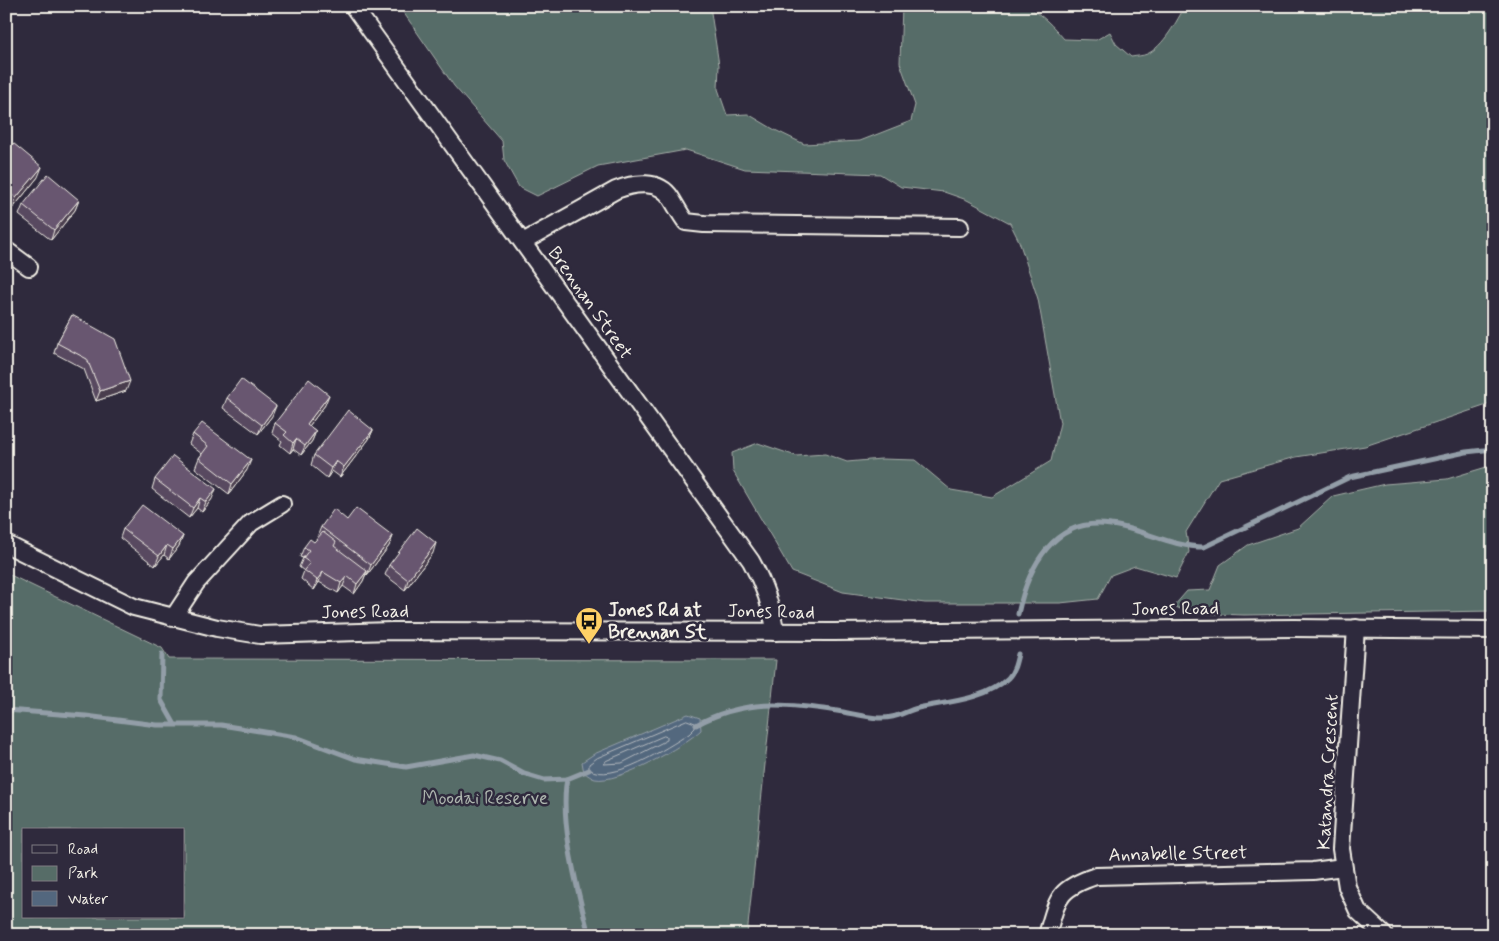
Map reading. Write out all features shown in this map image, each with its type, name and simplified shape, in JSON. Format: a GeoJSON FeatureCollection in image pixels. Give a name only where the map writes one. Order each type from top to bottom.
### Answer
{"type":"FeatureCollection","features":[{"type":"Feature","properties":{"kind":"street","name":"Brennan Street"},"geometry":{"type":"LineString","coordinates":[[353,6],[751,561],[763,582],[770,604],[775,632]]}},
{"type":"Feature","properties":{"kind":"street"},"geometry":{"type":"LineString","coordinates":[[523,242],[616,190],[628,185],[644,184],[661,188],[671,197],[686,222],[704,224],[960,227]]}},
{"type":"Feature","properties":{"kind":"street"},"geometry":{"type":"LineString","coordinates":[[6,250],[28,267]]}},
{"type":"Feature","properties":{"kind":"street"},"geometry":{"type":"LineString","coordinates":[[173,618],[196,583],[251,524],[282,504]]}},
{"type":"Feature","properties":{"kind":"street","name":"Jones Road"},"geometry":{"type":"LineString","coordinates":[[6,544],[134,607],[216,628],[260,635],[392,631],[775,632],[1356,628],[1493,630]]}},
{"type":"Feature","properties":{"kind":"street","name":"Katandra Crescent"},"geometry":{"type":"LineString","coordinates":[[1356,628],[1342,822],[1343,868],[1347,887],[1358,911],[1384,935]]}},
{"type":"Feature","properties":{"kind":"street","name":"Annabelle Street"},"geometry":{"type":"LineString","coordinates":[[1047,935],[1058,898],[1075,883],[1096,876],[1313,871],[1343,868]]}},
{"type":"Feature","properties":{"kind":"green space"},"geometry":{"type":"Polygon","coordinates":[[[399,6],[710,6],[719,65],[718,89],[727,115],[748,114],[804,144],[860,141],[911,121],[915,105],[900,63],[902,6],[1027,6],[1047,21],[1064,39],[1096,40],[1110,32],[1116,44],[1131,57],[1147,54],[1159,46],[1185,6],[1493,6],[1493,403],[1365,446],[1296,457],[1219,479],[1186,532],[1189,552],[1176,578],[1135,566],[1111,575],[1098,599],[1060,603],[925,603],[843,592],[792,572],[733,471],[732,453],[758,443],[796,456],[825,454],[847,462],[881,459],[915,460],[951,490],[992,497],[1051,461],[1060,423],[1038,299],[1019,241],[1010,223],[967,200],[944,192],[901,187],[880,174],[745,169],[686,150],[598,166],[537,196],[519,187],[504,160],[502,141],[454,86],[399,6]]]}},
{"type":"Feature","properties":{"kind":"green space"},"geometry":{"type":"Polygon","coordinates":[[[1493,465],[1493,611],[1244,615],[1189,613],[1174,606],[1187,591],[1210,590],[1220,565],[1248,545],[1298,528],[1333,496],[1385,484],[1447,479],[1493,465]]]}},
{"type":"Feature","properties":{"kind":"green space","name":"Moodai Reserve"},"geometry":{"type":"Polygon","coordinates":[[[6,573],[162,648],[169,659],[776,660],[747,935],[6,935],[6,573]]]}},
{"type":"Feature","properties":{"kind":"water"},"geometry":{"type":"Polygon","coordinates":[[[688,714],[700,718],[701,730],[666,754],[619,776],[595,779],[584,773],[582,762],[594,754],[688,714]]]}},
{"type":"Feature","properties":{"kind":"building"},"geometry":{"type":"Polygon","coordinates":[[[13,143],[42,167],[16,198],[6,190],[6,151],[13,143]]]}},
{"type":"Feature","properties":{"kind":"building"},"geometry":{"type":"Polygon","coordinates":[[[48,174],[79,200],[54,230],[23,205],[48,174]]]}},
{"type":"Feature","properties":{"kind":"building"},"geometry":{"type":"Polygon","coordinates":[[[72,315],[115,339],[130,381],[100,391],[87,359],[57,343],[72,315]]]}},
{"type":"Feature","properties":{"kind":"building"},"geometry":{"type":"Polygon","coordinates":[[[241,379],[276,406],[262,425],[227,398],[241,379]]]}},
{"type":"Feature","properties":{"kind":"building"},"geometry":{"type":"Polygon","coordinates":[[[309,379],[329,395],[307,424],[316,431],[305,446],[296,439],[293,443],[284,435],[287,432],[275,423],[309,379]]]}},
{"type":"Feature","properties":{"kind":"building"},"geometry":{"type":"Polygon","coordinates":[[[348,410],[373,430],[344,467],[336,461],[331,468],[314,455],[348,410]]]}},
{"type":"Feature","properties":{"kind":"building"},"geometry":{"type":"Polygon","coordinates":[[[202,423],[251,460],[232,484],[199,458],[208,446],[193,434],[202,423]]]}},
{"type":"Feature","properties":{"kind":"building"},"geometry":{"type":"Polygon","coordinates":[[[173,456],[216,489],[206,502],[200,498],[193,508],[155,479],[173,456]]]}},
{"type":"Feature","properties":{"kind":"building"},"geometry":{"type":"Polygon","coordinates":[[[142,505],[183,536],[173,549],[167,545],[159,556],[123,529],[142,505]]]}},
{"type":"Feature","properties":{"kind":"building"},"geometry":{"type":"Polygon","coordinates":[[[356,508],[393,536],[371,565],[321,527],[334,509],[347,520],[356,508]]]}},
{"type":"Feature","properties":{"kind":"building"},"geometry":{"type":"Polygon","coordinates":[[[417,528],[436,543],[408,580],[389,565],[417,528]]]}},
{"type":"Feature","properties":{"kind":"building"},"geometry":{"type":"Polygon","coordinates":[[[323,532],[336,542],[334,546],[367,571],[357,584],[347,576],[341,583],[323,572],[317,580],[304,570],[310,563],[303,558],[309,550],[304,547],[310,539],[314,542],[323,532]]]}},
{"type":"Feature","properties":{"kind":"waterway"},"geometry":{"type":"LineString","coordinates":[[1018,614],[1029,579],[1037,563],[1059,537],[1074,528],[1091,524],[1111,525],[1180,544],[1204,547],[1350,477],[1466,452],[1493,449]]}},
{"type":"Feature","properties":{"kind":"waterway"},"geometry":{"type":"LineString","coordinates":[[162,654],[161,700],[174,723]]}},
{"type":"Feature","properties":{"kind":"waterway"},"geometry":{"type":"LineString","coordinates":[[696,725],[731,711],[765,705],[800,706],[873,717],[890,717],[918,708],[977,696],[989,691],[1010,676],[1018,654]]}},
{"type":"Feature","properties":{"kind":"waterway"},"geometry":{"type":"LineString","coordinates":[[6,710],[86,716],[157,725],[221,725],[296,737],[355,759],[406,767],[474,755],[500,761],[524,774],[544,780],[567,779],[589,770]]}},
{"type":"Feature","properties":{"kind":"waterway"},"geometry":{"type":"LineString","coordinates":[[567,779],[565,796],[571,857],[589,935]]}},
{"type":"Feature","properties":{"kind":"place","name":"Jones Rd at Brennan St"},"geometry":{"type":"Point","coordinates":[589,645]}}]}
